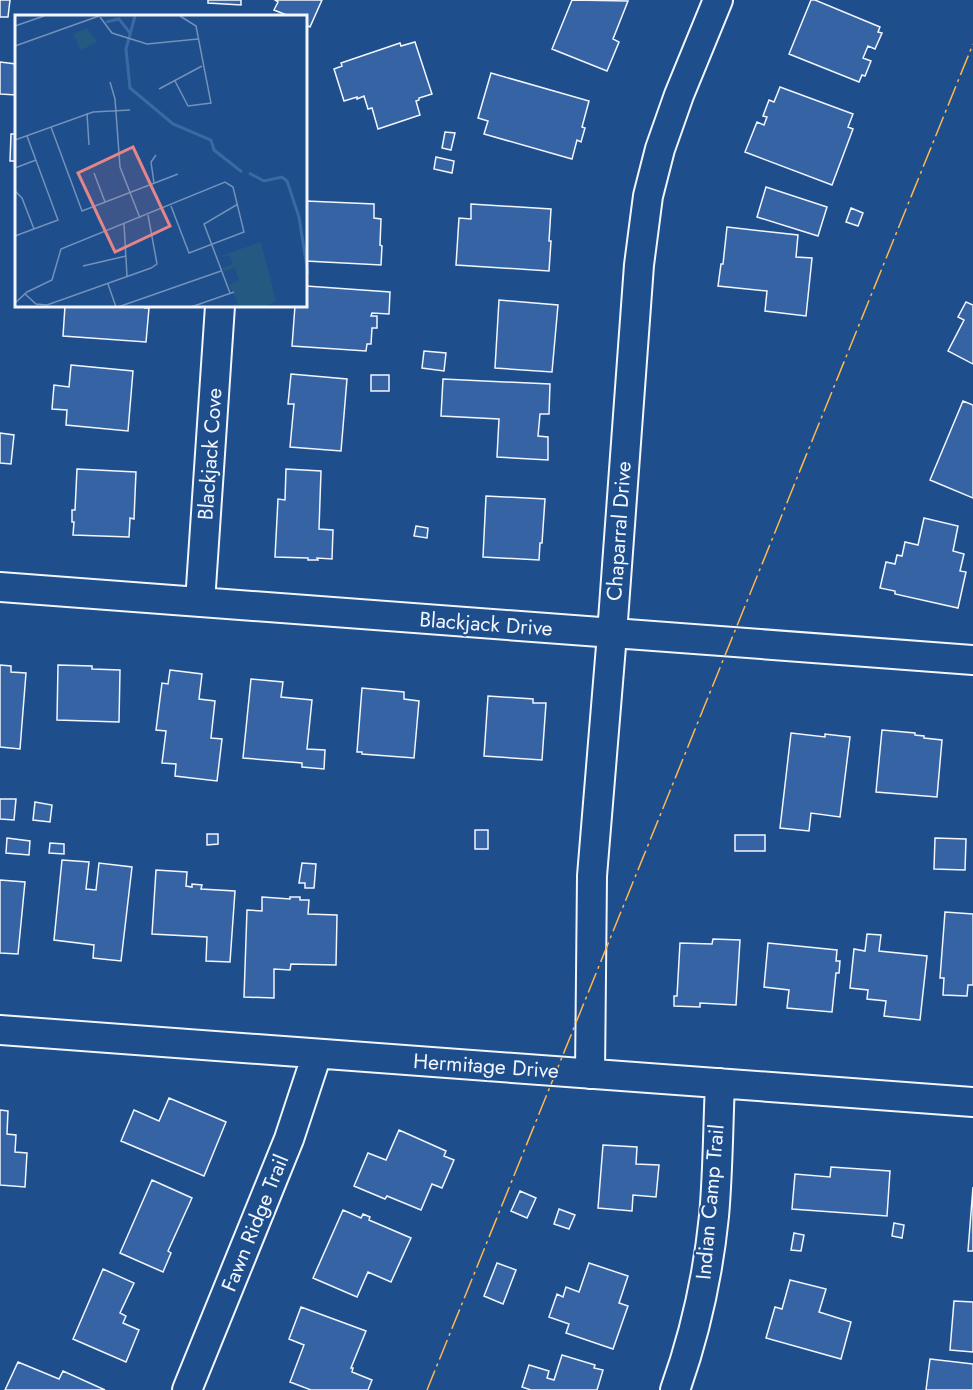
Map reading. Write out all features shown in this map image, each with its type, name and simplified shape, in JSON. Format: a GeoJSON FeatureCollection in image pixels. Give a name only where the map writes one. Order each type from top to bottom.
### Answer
{"type":"FeatureCollection","features":[{"type":"Feature","properties":{"kind":"street","name":"Chaparral Drive"},"geometry":{"type":"LineString","coordinates":[[590,1074],[592,876],[639,265],[648,196],[660,149],[679,95],[718,0]]}},
{"type":"Feature","properties":{"kind":"street","name":"Blackjack Cove"},"geometry":{"type":"LineString","coordinates":[[200,602],[220,308]]}},
{"type":"Feature","properties":{"kind":"street","name":"Blackjack Drive"},"geometry":{"type":"LineString","coordinates":[[0,587],[973,660]]}},
{"type":"Feature","properties":{"kind":"street","name":"Hermitage Drive"},"geometry":{"type":"LineString","coordinates":[[0,1030],[973,1102]]}},
{"type":"Feature","properties":{"kind":"street","name":"Fawn Ridge Trail"},"geometry":{"type":"LineString","coordinates":[[187,1390],[290,1139],[317,1054]]}},
{"type":"Feature","properties":{"kind":"street","name":"Indian Camp Trail"},"geometry":{"type":"LineString","coordinates":[[675,1390],[696,1320],[707,1268],[714,1215],[720,1083]]}},
{"type":"Feature","properties":{"kind":"building"},"geometry":{"type":"Polygon","coordinates":[[[0,0],[10,0],[8,17],[0,17],[0,0]]]}},
{"type":"Feature","properties":{"kind":"building"},"geometry":{"type":"Polygon","coordinates":[[[208,0],[241,0],[241,5],[208,3],[208,0]]]}},
{"type":"Feature","properties":{"kind":"building"},"geometry":{"type":"Polygon","coordinates":[[[275,0],[322,0],[310,27],[308,26],[308,15],[286,15],[274,10],[278,2],[275,0]]]}},
{"type":"Feature","properties":{"kind":"building"},"geometry":{"type":"Polygon","coordinates":[[[572,0],[628,1],[613,39],[619,42],[607,71],[552,49],[572,0]]]}},
{"type":"Feature","properties":{"kind":"building"},"geometry":{"type":"Polygon","coordinates":[[[811,0],[880,27],[878,32],[882,33],[875,49],[868,46],[863,58],[871,61],[865,76],[862,75],[859,82],[789,54],[811,0]]]}},
{"type":"Feature","properties":{"kind":"building"},"geometry":{"type":"Polygon","coordinates":[[[415,42],[432,94],[416,101],[420,115],[378,129],[372,108],[368,109],[364,96],[344,101],[334,69],[342,66],[341,63],[400,43],[401,46],[415,42]]]}},
{"type":"Feature","properties":{"kind":"building"},"geometry":{"type":"Polygon","coordinates":[[[0,62],[15,64],[15,95],[0,94],[0,62]]]}},
{"type":"Feature","properties":{"kind":"building"},"geometry":{"type":"Polygon","coordinates":[[[491,73],[589,101],[582,127],[585,128],[581,142],[577,140],[572,159],[484,134],[488,121],[478,118],[491,73]]]}},
{"type":"Feature","properties":{"kind":"building"},"geometry":{"type":"Polygon","coordinates":[[[780,87],[853,114],[848,127],[853,129],[832,185],[745,152],[757,122],[764,125],[767,117],[763,116],[769,100],[774,102],[780,87]]]}},
{"type":"Feature","properties":{"kind":"building"},"geometry":{"type":"Polygon","coordinates":[[[445,132],[455,133],[451,150],[442,148],[445,132]]]}},
{"type":"Feature","properties":{"kind":"building"},"geometry":{"type":"Polygon","coordinates":[[[11,134],[15,134],[15,161],[10,161],[11,134]]]}},
{"type":"Feature","properties":{"kind":"building"},"geometry":{"type":"Polygon","coordinates":[[[436,157],[454,161],[452,173],[434,169],[436,157]]]}},
{"type":"Feature","properties":{"kind":"building"},"geometry":{"type":"Polygon","coordinates":[[[766,187],[827,207],[818,236],[757,217],[766,187]]]}},
{"type":"Feature","properties":{"kind":"building"},"geometry":{"type":"Polygon","coordinates":[[[308,201],[374,204],[374,218],[381,219],[381,265],[308,261],[308,201]]]}},
{"type":"Feature","properties":{"kind":"building"},"geometry":{"type":"Polygon","coordinates":[[[471,204],[551,209],[549,271],[456,265],[459,218],[471,219],[471,204]]]}},
{"type":"Feature","properties":{"kind":"building"},"geometry":{"type":"Polygon","coordinates":[[[851,208],[863,213],[858,226],[846,222],[851,208]]]}},
{"type":"Feature","properties":{"kind":"building"},"geometry":{"type":"Polygon","coordinates":[[[727,227],[798,235],[796,257],[812,258],[806,316],[765,311],[767,291],[718,286],[727,227]]]}},
{"type":"Feature","properties":{"kind":"building"},"geometry":{"type":"Polygon","coordinates":[[[308,286],[390,292],[389,314],[372,313],[371,316],[377,316],[377,328],[372,328],[371,344],[367,344],[366,351],[292,346],[295,308],[308,308],[308,286]]]}},
{"type":"Feature","properties":{"kind":"building"},"geometry":{"type":"Polygon","coordinates":[[[499,300],[558,305],[552,372],[495,368],[499,300]]]}},
{"type":"Feature","properties":{"kind":"building"},"geometry":{"type":"Polygon","coordinates":[[[966,302],[973,305],[973,364],[948,351],[964,320],[958,317],[966,302]]]}},
{"type":"Feature","properties":{"kind":"building"},"geometry":{"type":"Polygon","coordinates":[[[65,308],[149,308],[146,342],[63,336],[65,308]]]}},
{"type":"Feature","properties":{"kind":"building"},"geometry":{"type":"Polygon","coordinates":[[[424,351],[446,353],[444,371],[422,368],[424,351]]]}},
{"type":"Feature","properties":{"kind":"building"},"geometry":{"type":"Polygon","coordinates":[[[71,365],[133,371],[128,431],[66,425],[67,410],[52,409],[54,385],[69,387],[71,365]]]}},
{"type":"Feature","properties":{"kind":"building"},"geometry":{"type":"Polygon","coordinates":[[[291,374],[347,379],[341,451],[290,447],[294,404],[288,404],[291,374]]]}},
{"type":"Feature","properties":{"kind":"building"},"geometry":{"type":"Polygon","coordinates":[[[371,375],[389,375],[389,391],[371,391],[371,375]]]}},
{"type":"Feature","properties":{"kind":"building"},"geometry":{"type":"Polygon","coordinates":[[[443,379],[550,384],[549,414],[540,414],[538,436],[548,437],[548,460],[497,457],[499,419],[441,416],[443,379]]]}},
{"type":"Feature","properties":{"kind":"building"},"geometry":{"type":"Polygon","coordinates":[[[963,401],[973,405],[973,498],[930,480],[963,401]]]}},
{"type":"Feature","properties":{"kind":"building"},"geometry":{"type":"Polygon","coordinates":[[[0,433],[14,435],[11,464],[0,463],[0,433]]]}},
{"type":"Feature","properties":{"kind":"building"},"geometry":{"type":"Polygon","coordinates":[[[77,469],[136,472],[134,519],[130,518],[129,537],[73,535],[72,510],[75,510],[77,469]]]}},
{"type":"Feature","properties":{"kind":"building"},"geometry":{"type":"Polygon","coordinates":[[[286,469],[321,471],[319,529],[333,530],[332,559],[308,560],[308,558],[275,557],[278,499],[285,500],[286,469]]]}},
{"type":"Feature","properties":{"kind":"building"},"geometry":{"type":"Polygon","coordinates":[[[486,496],[545,499],[539,560],[483,557],[486,496]]]}},
{"type":"Feature","properties":{"kind":"building"},"geometry":{"type":"Polygon","coordinates":[[[924,518],[958,526],[953,551],[964,554],[960,571],[966,572],[958,608],[895,594],[895,591],[880,588],[886,562],[895,564],[897,555],[902,556],[905,542],[918,545],[924,518]]]}},
{"type":"Feature","properties":{"kind":"building"},"geometry":{"type":"Polygon","coordinates":[[[416,526],[428,528],[427,538],[414,536],[416,526]]]}},
{"type":"Feature","properties":{"kind":"building"},"geometry":{"type":"Polygon","coordinates":[[[0,665],[11,666],[11,672],[26,673],[20,749],[0,747],[0,665]]]}},
{"type":"Feature","properties":{"kind":"building"},"geometry":{"type":"Polygon","coordinates":[[[58,665],[120,670],[119,722],[57,720],[58,665]]]}},
{"type":"Feature","properties":{"kind":"building"},"geometry":{"type":"Polygon","coordinates":[[[170,670],[202,674],[199,699],[215,701],[211,738],[222,739],[217,781],[175,776],[176,764],[162,763],[166,731],[156,730],[162,683],[168,684],[170,670]]]}},
{"type":"Feature","properties":{"kind":"building"},"geometry":{"type":"Polygon","coordinates":[[[251,679],[283,682],[281,697],[312,700],[307,749],[325,750],[324,769],[302,767],[302,763],[243,758],[251,679]]]}},
{"type":"Feature","properties":{"kind":"building"},"geometry":{"type":"Polygon","coordinates":[[[362,688],[404,692],[404,699],[419,701],[414,758],[357,752],[362,688]]]}},
{"type":"Feature","properties":{"kind":"building"},"geometry":{"type":"Polygon","coordinates":[[[488,696],[533,699],[533,703],[546,703],[542,760],[484,756],[488,696]]]}},
{"type":"Feature","properties":{"kind":"building"},"geometry":{"type":"Polygon","coordinates":[[[882,730],[915,733],[924,738],[942,740],[937,797],[876,792],[882,730]]]}},
{"type":"Feature","properties":{"kind":"building"},"geometry":{"type":"Polygon","coordinates":[[[791,733],[850,737],[840,817],[811,813],[809,831],[780,828],[791,733]]]}},
{"type":"Feature","properties":{"kind":"building"},"geometry":{"type":"Polygon","coordinates":[[[0,799],[16,799],[14,820],[0,819],[0,799]]]}},
{"type":"Feature","properties":{"kind":"building"},"geometry":{"type":"Polygon","coordinates":[[[35,802],[52,805],[50,822],[33,820],[35,802]]]}},
{"type":"Feature","properties":{"kind":"building"},"geometry":{"type":"Polygon","coordinates":[[[475,830],[488,830],[488,849],[475,849],[475,830]]]}},
{"type":"Feature","properties":{"kind":"building"},"geometry":{"type":"Polygon","coordinates":[[[207,834],[218,834],[218,844],[207,845],[207,834]]]}},
{"type":"Feature","properties":{"kind":"building"},"geometry":{"type":"Polygon","coordinates":[[[735,835],[765,835],[765,851],[735,851],[735,835]]]}},
{"type":"Feature","properties":{"kind":"building"},"geometry":{"type":"Polygon","coordinates":[[[7,838],[30,841],[29,855],[6,853],[7,838]]]}},
{"type":"Feature","properties":{"kind":"building"},"geometry":{"type":"Polygon","coordinates":[[[935,838],[966,839],[965,870],[934,869],[935,838]]]}},
{"type":"Feature","properties":{"kind":"building"},"geometry":{"type":"Polygon","coordinates":[[[50,843],[64,844],[64,854],[49,853],[50,843]]]}},
{"type":"Feature","properties":{"kind":"building"},"geometry":{"type":"Polygon","coordinates":[[[62,860],[89,862],[86,889],[96,890],[99,863],[132,867],[121,961],[93,958],[94,945],[54,940],[62,860]]]}},
{"type":"Feature","properties":{"kind":"building"},"geometry":{"type":"Polygon","coordinates":[[[302,863],[316,864],[314,888],[305,888],[305,883],[299,883],[302,863]]]}},
{"type":"Feature","properties":{"kind":"building"},"geometry":{"type":"Polygon","coordinates":[[[156,870],[187,872],[186,886],[202,885],[201,889],[235,891],[230,962],[206,961],[207,937],[152,934],[156,870]]]}},
{"type":"Feature","properties":{"kind":"building"},"geometry":{"type":"Polygon","coordinates":[[[0,880],[25,882],[18,954],[0,953],[0,880]]]}},
{"type":"Feature","properties":{"kind":"building"},"geometry":{"type":"Polygon","coordinates":[[[262,897],[290,899],[290,897],[300,897],[300,900],[309,900],[308,914],[337,915],[336,965],[291,964],[290,970],[274,969],[274,998],[244,997],[247,910],[262,911],[262,897]]]}},
{"type":"Feature","properties":{"kind":"building"},"geometry":{"type":"Polygon","coordinates":[[[945,912],[973,914],[973,985],[968,985],[967,996],[943,995],[944,978],[940,978],[945,912]]]}},
{"type":"Feature","properties":{"kind":"building"},"geometry":{"type":"Polygon","coordinates":[[[867,934],[881,935],[879,951],[927,956],[920,1020],[884,1016],[886,1001],[867,999],[868,990],[850,988],[854,949],[865,951],[867,934]]]}},
{"type":"Feature","properties":{"kind":"building"},"geometry":{"type":"Polygon","coordinates":[[[713,939],[740,940],[736,1005],[700,1003],[700,1007],[674,1006],[674,996],[677,996],[680,943],[712,944],[713,939]]]}},
{"type":"Feature","properties":{"kind":"building"},"geometry":{"type":"Polygon","coordinates":[[[768,943],[837,950],[836,961],[840,961],[839,973],[836,973],[832,1012],[787,1008],[789,990],[764,987],[768,943]]]}},
{"type":"Feature","properties":{"kind":"building"},"geometry":{"type":"Polygon","coordinates":[[[169,1098],[226,1122],[204,1176],[121,1141],[134,1110],[159,1121],[169,1098]]]}},
{"type":"Feature","properties":{"kind":"building"},"geometry":{"type":"Polygon","coordinates":[[[0,1110],[8,1111],[7,1134],[16,1135],[15,1152],[27,1153],[25,1187],[0,1185],[0,1110]]]}},
{"type":"Feature","properties":{"kind":"building"},"geometry":{"type":"Polygon","coordinates":[[[399,1130],[446,1151],[444,1156],[454,1160],[442,1188],[432,1184],[421,1210],[354,1186],[368,1153],[386,1160],[399,1130]]]}},
{"type":"Feature","properties":{"kind":"building"},"geometry":{"type":"Polygon","coordinates":[[[603,1145],[637,1147],[636,1164],[659,1165],[656,1197],[633,1195],[632,1211],[598,1208],[603,1145]]]}},
{"type":"Feature","properties":{"kind":"building"},"geometry":{"type":"Polygon","coordinates":[[[831,1167],[890,1171],[887,1216],[792,1209],[795,1174],[830,1177],[831,1167]]]}},
{"type":"Feature","properties":{"kind":"building"},"geometry":{"type":"Polygon","coordinates":[[[152,1180],[192,1198],[168,1251],[171,1253],[163,1272],[120,1253],[152,1180]]]}},
{"type":"Feature","properties":{"kind":"building"},"geometry":{"type":"Polygon","coordinates":[[[973,1187],[973,1251],[968,1251],[973,1187]]]}},
{"type":"Feature","properties":{"kind":"building"},"geometry":{"type":"Polygon","coordinates":[[[520,1191],[536,1198],[527,1218],[511,1211],[520,1191]]]}},
{"type":"Feature","properties":{"kind":"building"},"geometry":{"type":"Polygon","coordinates":[[[559,1209],[575,1215],[569,1229],[554,1224],[559,1209]]]}},
{"type":"Feature","properties":{"kind":"building"},"geometry":{"type":"Polygon","coordinates":[[[343,1210],[361,1218],[363,1214],[370,1217],[369,1220],[411,1238],[391,1282],[368,1272],[357,1297],[313,1278],[343,1210]]]}},
{"type":"Feature","properties":{"kind":"building"},"geometry":{"type":"Polygon","coordinates":[[[894,1223],[904,1225],[902,1238],[892,1236],[894,1223]]]}},
{"type":"Feature","properties":{"kind":"building"},"geometry":{"type":"Polygon","coordinates":[[[794,1233],[804,1235],[801,1251],[791,1250],[794,1233]]]}},
{"type":"Feature","properties":{"kind":"building"},"geometry":{"type":"Polygon","coordinates":[[[497,1263],[516,1270],[503,1304],[484,1296],[497,1263]]]}},
{"type":"Feature","properties":{"kind":"building"},"geometry":{"type":"Polygon","coordinates":[[[589,1263],[628,1276],[619,1303],[628,1306],[613,1349],[566,1333],[569,1324],[549,1317],[557,1294],[563,1297],[566,1287],[579,1292],[589,1263]]]}},
{"type":"Feature","properties":{"kind":"building"},"geometry":{"type":"Polygon","coordinates":[[[103,1269],[134,1283],[120,1313],[126,1316],[123,1323],[139,1330],[126,1362],[73,1339],[103,1269]]]}},
{"type":"Feature","properties":{"kind":"building"},"geometry":{"type":"Polygon","coordinates":[[[790,1280],[826,1289],[819,1312],[851,1322],[841,1359],[766,1338],[775,1307],[782,1309],[790,1280]]]}},
{"type":"Feature","properties":{"kind":"building"},"geometry":{"type":"Polygon","coordinates":[[[954,1301],[973,1302],[973,1352],[950,1350],[954,1301]]]}},
{"type":"Feature","properties":{"kind":"building"},"geometry":{"type":"Polygon","coordinates":[[[301,1307],[366,1331],[351,1368],[353,1368],[352,1372],[372,1380],[368,1390],[311,1390],[290,1382],[304,1345],[289,1339],[301,1307]]]}},
{"type":"Feature","properties":{"kind":"building"},"geometry":{"type":"Polygon","coordinates":[[[562,1355],[595,1365],[594,1368],[603,1370],[597,1390],[531,1390],[522,1387],[529,1365],[549,1371],[547,1378],[554,1380],[562,1355]]]}},
{"type":"Feature","properties":{"kind":"building"},"geometry":{"type":"Polygon","coordinates":[[[930,1359],[973,1364],[973,1390],[926,1390],[930,1359]]]}},
{"type":"Feature","properties":{"kind":"building"},"geometry":{"type":"Polygon","coordinates":[[[18,1362],[59,1379],[63,1371],[105,1390],[5,1390],[18,1362]]]}},
{"type":"Feature","properties":{"kind":"power"},"geometry":{"type":"LineString","coordinates":[[427,1390],[973,44]]}}]}
